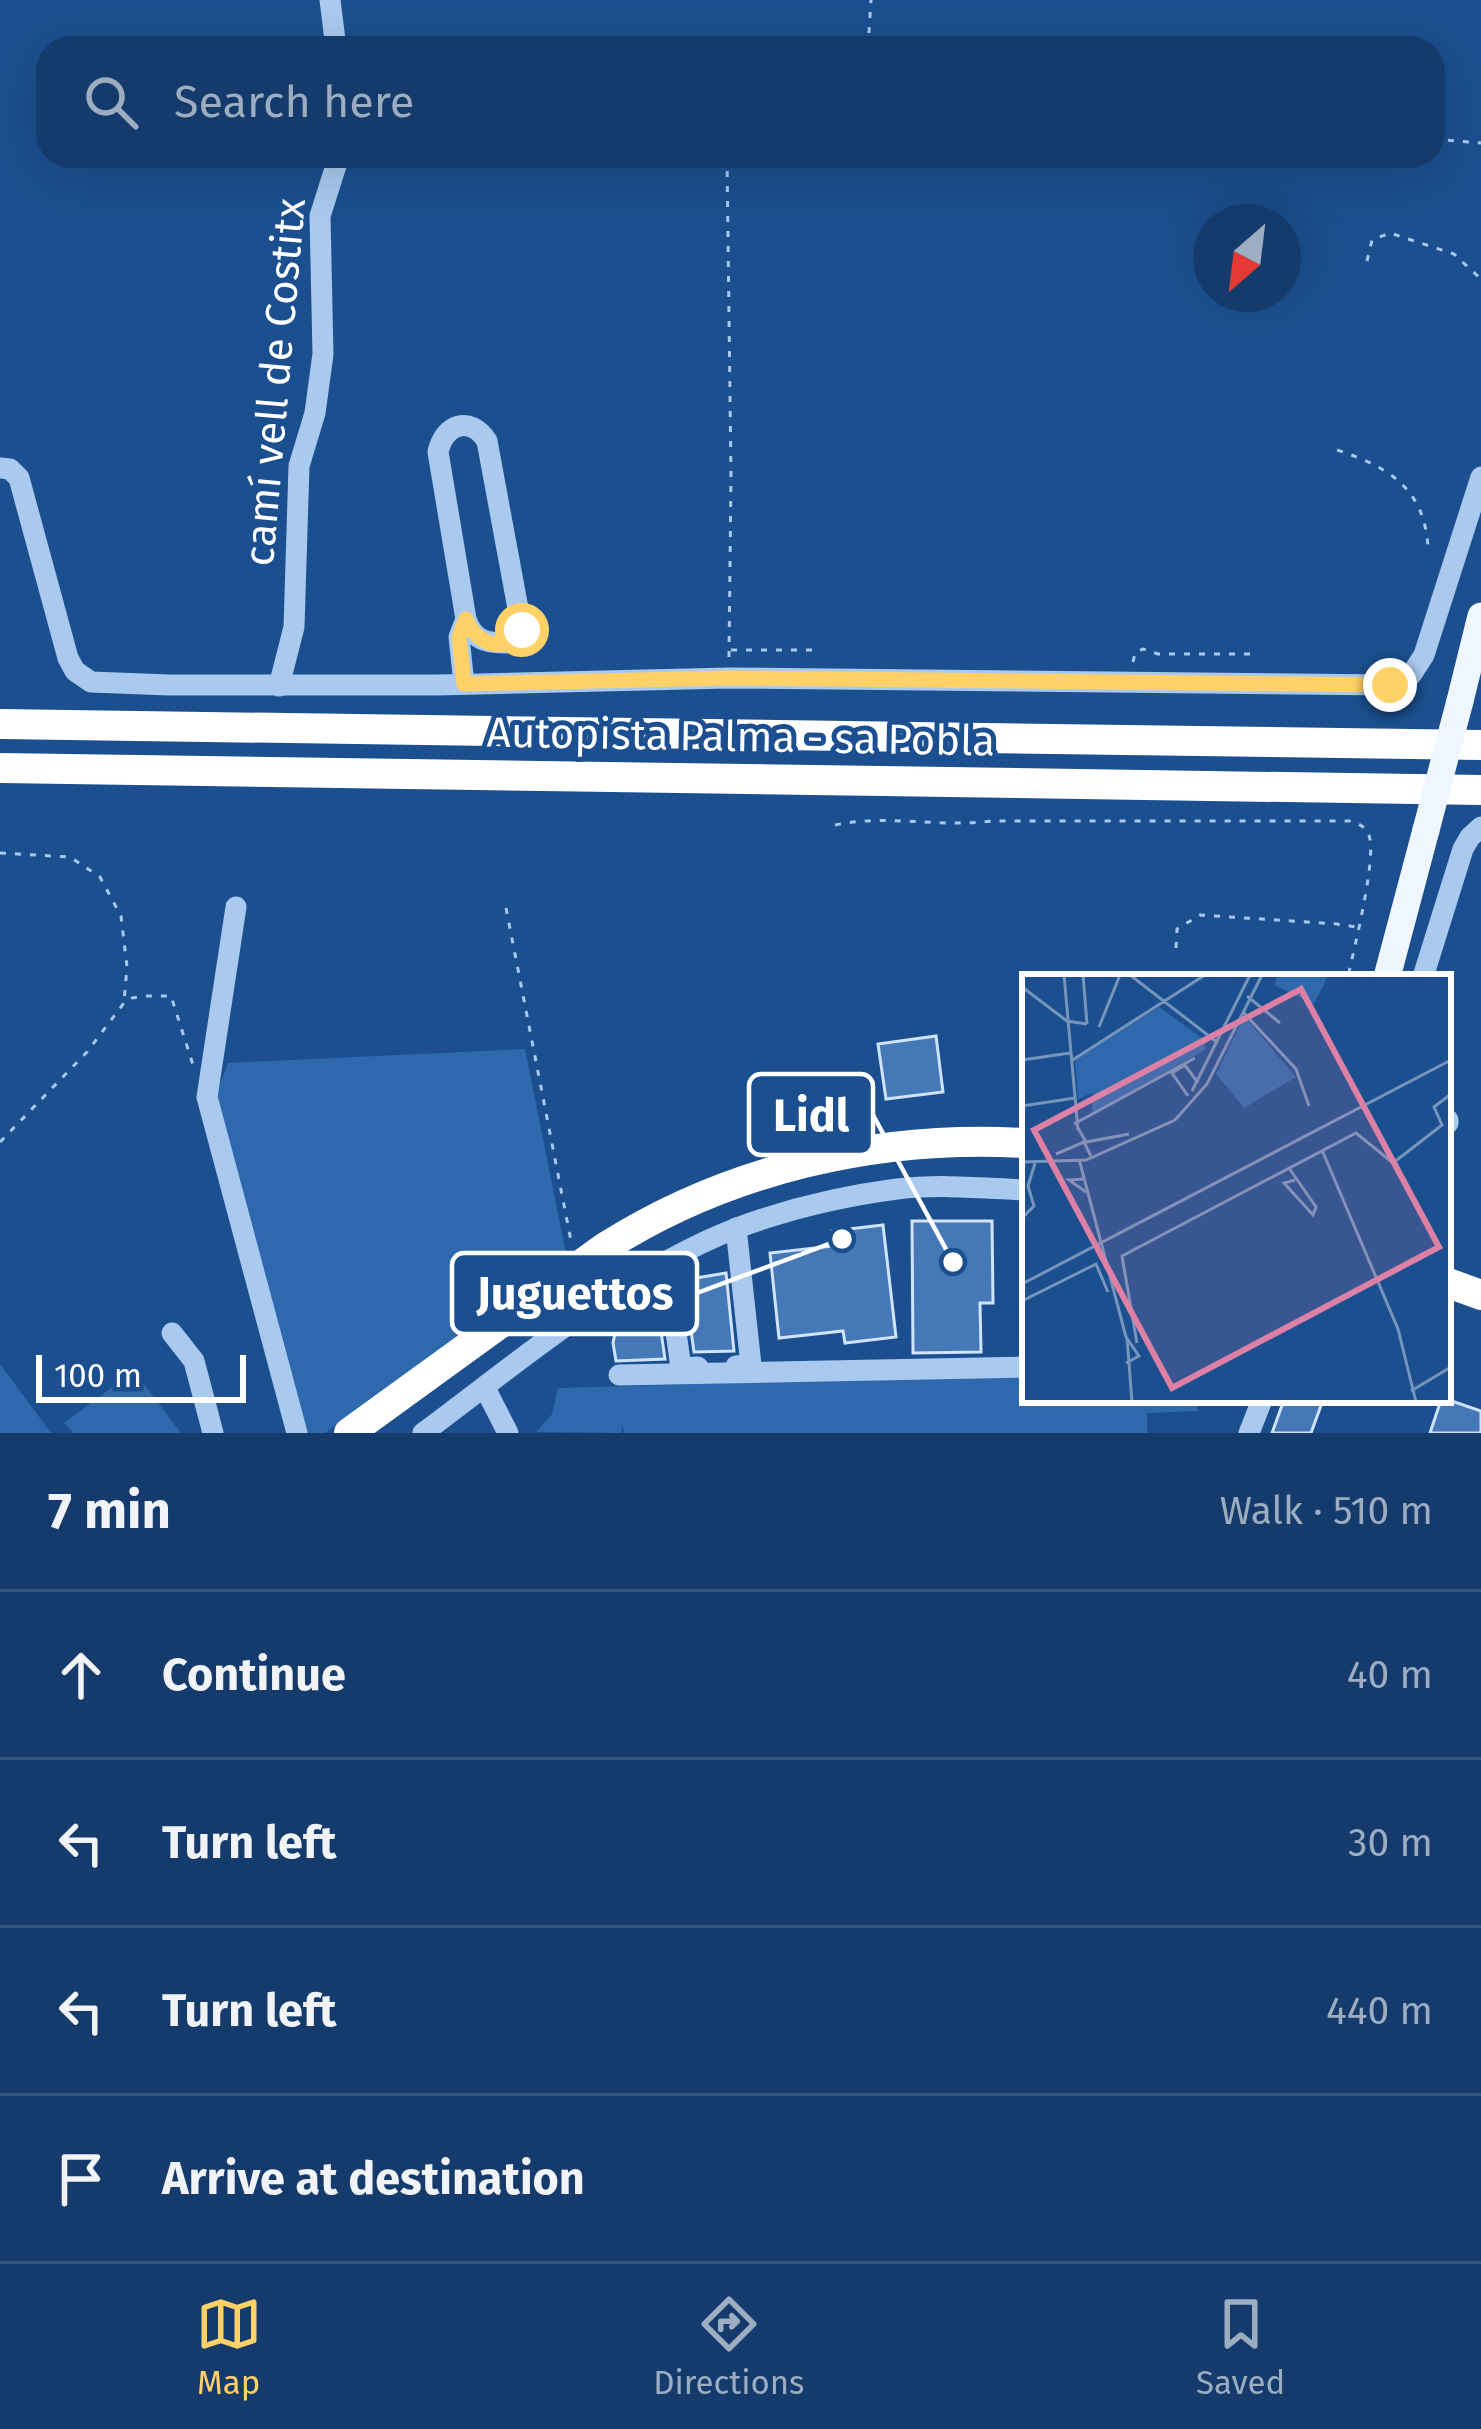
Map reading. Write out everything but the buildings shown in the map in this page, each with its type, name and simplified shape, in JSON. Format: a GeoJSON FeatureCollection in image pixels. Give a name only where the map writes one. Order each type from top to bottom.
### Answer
{"type":"FeatureCollection","features":[{"type":"Feature","properties":{"kind":"highway","name":"Autopista Palma - sa Pobla"},"geometry":{"type":"LineString","coordinates":[[0,724],[1481,745]]}},
{"type":"Feature","properties":{"kind":"highway","name":"Autopista Palma - sa Pobla"},"geometry":{"type":"LineString","coordinates":[[0,768],[1481,790]]}},
{"type":"Feature","properties":{"kind":"highway"},"geometry":{"type":"LineString","coordinates":[[349,1433],[582,1264],[672,1210],[745,1180],[847,1154],[922,1144],[1022,1143]]}},
{"type":"Feature","properties":{"kind":"highway"},"geometry":{"type":"LineString","coordinates":[[375,1433],[614,1261],[714,1209],[791,1182],[855,1168],[935,1159],[1022,1159]]}},
{"type":"Feature","properties":{"kind":"highway"},"geometry":{"type":"LineString","coordinates":[[1451,1268],[1481,1279]]}},
{"type":"Feature","properties":{"kind":"highway"},"geometry":{"type":"LineString","coordinates":[[1451,1284],[1481,1294]]}},
{"type":"Feature","properties":{"kind":"main road"},"geometry":{"type":"LineString","coordinates":[[1388,974],[1481,616]]}},
{"type":"Feature","properties":{"kind":"street"},"geometry":{"type":"LineString","coordinates":[[330,0],[334,36]]}},
{"type":"Feature","properties":{"kind":"street","name":"camí vell de Costitx"},"geometry":{"type":"LineString","coordinates":[[280,686],[293,627],[299,466],[315,413],[323,354],[320,216],[335,168]]}},
{"type":"Feature","properties":{"kind":"street"},"geometry":{"type":"LineString","coordinates":[[464,684],[459,637],[466,619],[438,458],[445,434],[468,426],[487,441],[521,633],[512,643],[488,643],[475,636],[466,619]]}},
{"type":"Feature","properties":{"kind":"street"},"geometry":{"type":"LineString","coordinates":[[0,467],[19,478],[68,658],[80,677],[97,683],[280,686],[729,678],[1390,685],[1404,680],[1424,655],[1481,477]]}},
{"type":"Feature","properties":{"kind":"street"},"geometry":{"type":"LineString","coordinates":[[1424,974],[1462,848],[1481,827]]}},
{"type":"Feature","properties":{"kind":"street"},"geometry":{"type":"LineString","coordinates":[[236,907],[207,1097],[297,1433]]}},
{"type":"Feature","properties":{"kind":"street"},"geometry":{"type":"LineString","coordinates":[[423,1433],[626,1285],[736,1228],[819,1203],[900,1189],[1022,1190]]}},
{"type":"Feature","properties":{"kind":"street"},"geometry":{"type":"LineString","coordinates":[[667,1262],[681,1368],[752,1365],[736,1228]]}},
{"type":"Feature","properties":{"kind":"street"},"geometry":{"type":"LineString","coordinates":[[1451,1295],[1481,1310]]}},
{"type":"Feature","properties":{"kind":"street"},"geometry":{"type":"LineString","coordinates":[[172,1333],[194,1361],[213,1433]]}},
{"type":"Feature","properties":{"kind":"street"},"geometry":{"type":"LineString","coordinates":[[619,1375],[1022,1366]]}},
{"type":"Feature","properties":{"kind":"street"},"geometry":{"type":"LineString","coordinates":[[485,1388],[508,1433]]}},
{"type":"Feature","properties":{"kind":"street"},"geometry":{"type":"LineString","coordinates":[[1249,1433],[1261,1403]]}},
{"type":"Feature","properties":{"kind":"path"},"geometry":{"type":"LineString","coordinates":[[869,36],[872,0]]}},
{"type":"Feature","properties":{"kind":"path"},"geometry":{"type":"LineString","coordinates":[[1445,140],[1481,142]]}},
{"type":"Feature","properties":{"kind":"path"},"geometry":{"type":"LineString","coordinates":[[727,168],[729,678]]}},
{"type":"Feature","properties":{"kind":"path"},"geometry":{"type":"LineString","coordinates":[[1367,260],[1372,240],[1390,232],[1454,254],[1481,279]]}},
{"type":"Feature","properties":{"kind":"path"},"geometry":{"type":"LineString","coordinates":[[1337,450],[1373,463],[1402,483],[1422,513],[1428,548]]}},
{"type":"Feature","properties":{"kind":"path"},"geometry":{"type":"LineString","coordinates":[[1131,682],[1133,656],[1140,649],[1158,654],[1257,654]]}},
{"type":"Feature","properties":{"kind":"path"},"geometry":{"type":"LineString","coordinates":[[729,650],[814,650]]}},
{"type":"Feature","properties":{"kind":"path"},"geometry":{"type":"LineString","coordinates":[[835,825],[859,820],[963,825],[1353,821],[1368,833],[1371,846],[1349,974]]}},
{"type":"Feature","properties":{"kind":"path"},"geometry":{"type":"LineString","coordinates":[[0,853],[70,857],[100,877],[121,916],[127,967],[124,1004]]}},
{"type":"Feature","properties":{"kind":"path"},"geometry":{"type":"LineString","coordinates":[[506,908],[569,1241],[582,1264]]}},
{"type":"Feature","properties":{"kind":"path"},"geometry":{"type":"LineString","coordinates":[[1176,948],[1177,928],[1200,915],[1358,928]]}},
{"type":"Feature","properties":{"kind":"path"},"geometry":{"type":"LineString","coordinates":[[0,1142],[132,998],[171,996],[207,1097]]}},
{"type":"Feature","properties":{"kind":"shaded area"},"geometry":{"type":"Polygon","coordinates":[[[525,1049],[567,1258],[325,1433],[307,1433],[215,1097],[228,1063],[525,1049]]]}},
{"type":"Feature","properties":{"kind":"shaded area"},"geometry":{"type":"Polygon","coordinates":[[[0,1364],[51,1433],[0,1433],[0,1364]]]}},
{"type":"Feature","properties":{"kind":"shaded area"},"geometry":{"type":"Polygon","coordinates":[[[134,1371],[181,1433],[73,1433],[64,1423],[134,1371]]]}},
{"type":"Feature","properties":{"kind":"shaded area"},"geometry":{"type":"Polygon","coordinates":[[[1022,1375],[1022,1403],[1197,1403],[1198,1411],[1147,1413],[1147,1433],[624,1433],[622,1422],[622,1433],[536,1432],[552,1414],[558,1388],[1022,1375]]]}},
{"type":"Feature","properties":{"kind":"place","name":"Juguettos"},"geometry":{"type":"Point","coordinates":[842,1239]}},
{"type":"Feature","properties":{"kind":"place","name":"Lidl"},"geometry":{"type":"Point","coordinates":[953,1262]}},
{"type":"Feature","properties":{"kind":"route"},"geometry":{"type":"LineString","coordinates":[[522,630],[512,643],[488,643],[475,636],[466,619],[459,637],[464,684],[729,678],[1390,685]]}}]}
